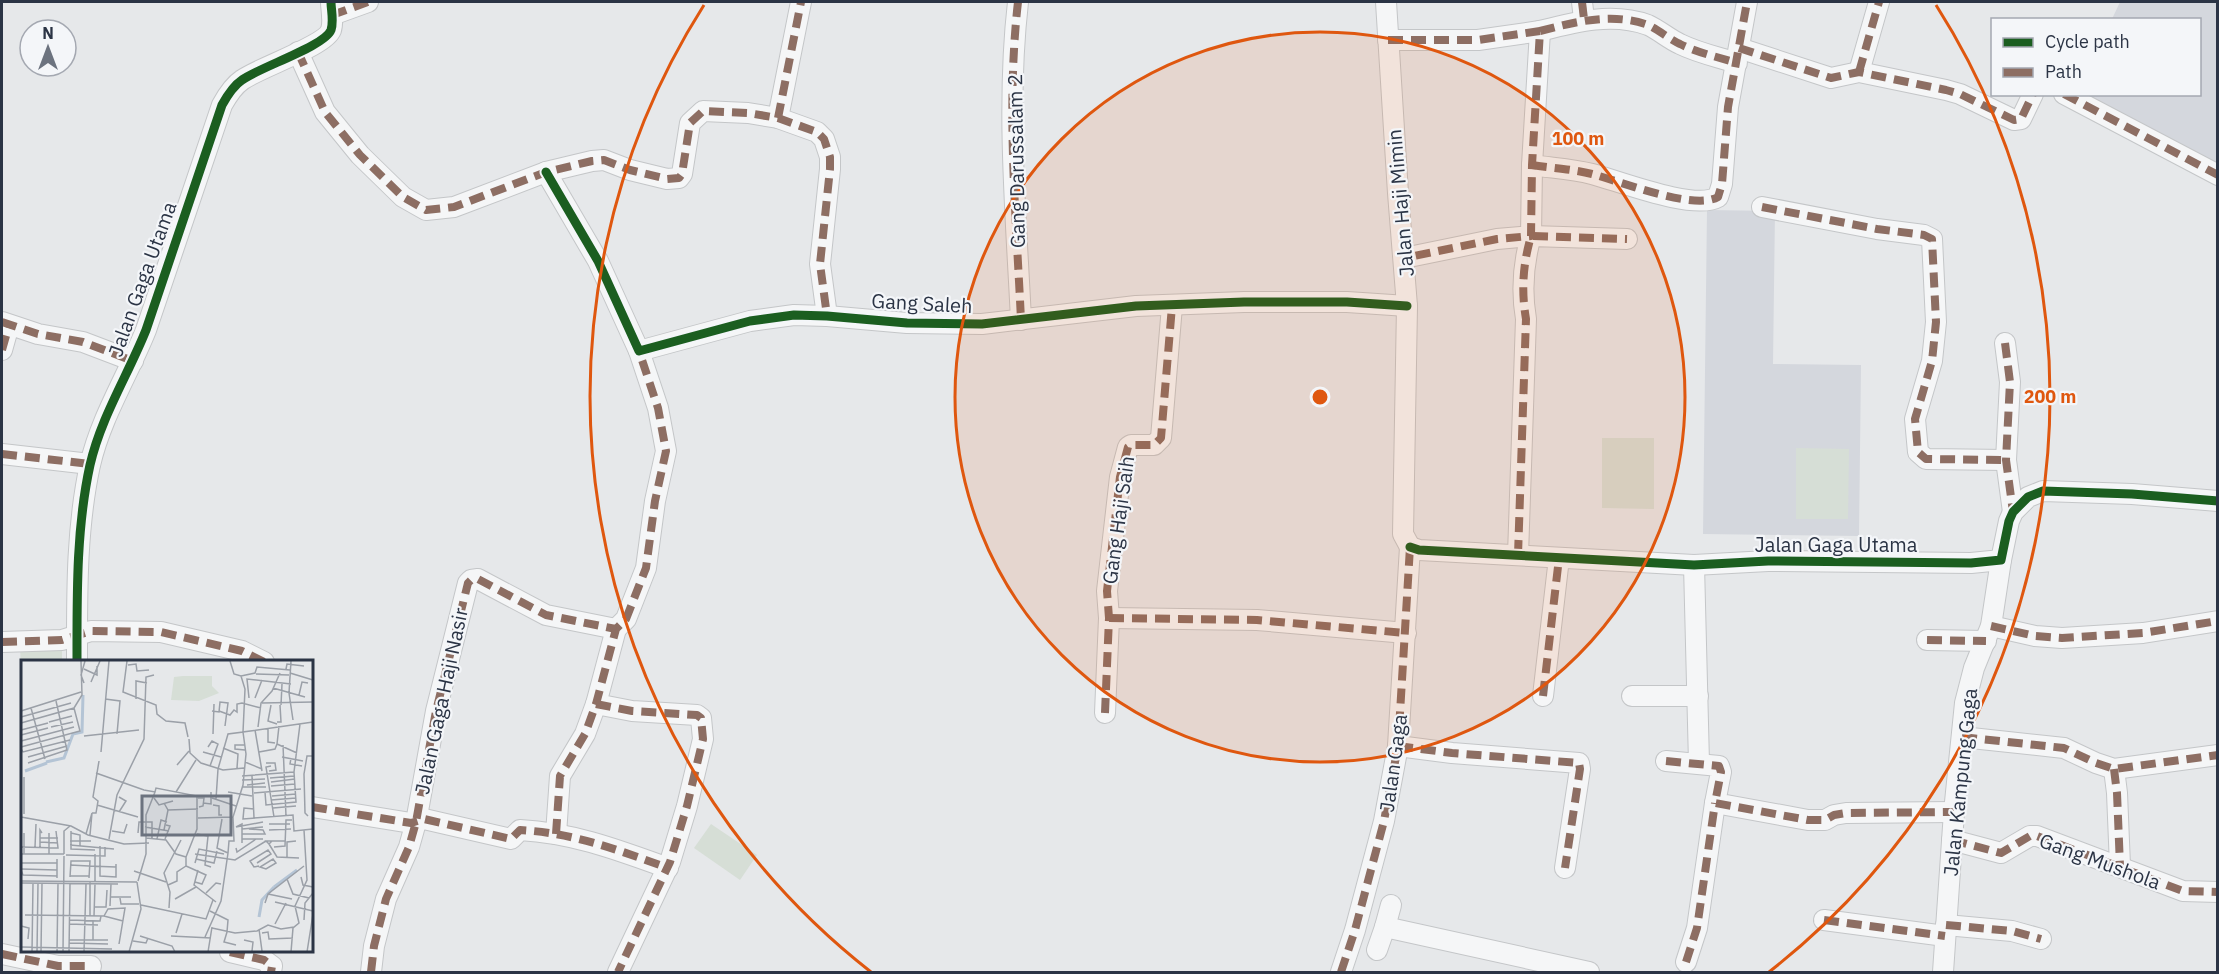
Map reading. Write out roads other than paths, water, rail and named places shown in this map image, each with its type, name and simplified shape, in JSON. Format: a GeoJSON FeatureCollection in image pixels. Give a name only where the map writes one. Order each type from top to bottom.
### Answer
{"type":"FeatureCollection","features":[{"type":"Feature","properties":{"kind":"street"},"geometry":{"type":"LineString","coordinates":[[331,8],[368,2]]}},
{"type":"Feature","properties":{"kind":"street"},"geometry":{"type":"LineString","coordinates":[[778,118],[801,2]]}},
{"type":"Feature","properties":{"kind":"street","name":"Gang Darussalam 2"},"geometry":{"type":"LineString","coordinates":[[1017,2],[1012,113],[1021,320]]}},
{"type":"Feature","properties":{"kind":"street","name":"Jalan Haji Mimin"},"geometry":{"type":"LineString","coordinates":[[1386,2],[1407,306],[1403,534],[1410,547]]}},
{"type":"Feature","properties":{"kind":"street"},"geometry":{"type":"LineString","coordinates":[[1532,165],[1589,174],[1665,196],[1704,201],[1718,197],[1722,184],[1728,107],[1747,2]]}},
{"type":"Feature","properties":{"kind":"street"},"geometry":{"type":"LineString","coordinates":[[1858,72],[1879,2]]}},
{"type":"Feature","properties":{"kind":"street","name":"Jalan Gaga Utama"},"geometry":{"type":"LineString","coordinates":[[77,660],[80,543],[90,464],[120,383],[133,361],[222,105],[240,81],[325,38],[332,26],[331,8]]}},
{"type":"Feature","properties":{"kind":"street"},"geometry":{"type":"LineString","coordinates":[[1388,40],[1478,40],[1540,31],[1583,10],[1602,18],[1648,26],[1697,51],[1738,56],[1831,78],[1858,72],[1960,94],[2014,120],[2021,119],[2031,96]]}},
{"type":"Feature","properties":{"kind":"street"},"geometry":{"type":"LineString","coordinates":[[1518,555],[1526,319],[1522,293],[1526,256],[1531,236],[1532,165],[1540,31]]}},
{"type":"Feature","properties":{"kind":"street"},"geometry":{"type":"LineString","coordinates":[[298,52],[324,112],[360,155],[403,197],[426,210],[454,207],[546,172],[592,161],[604,160],[630,170],[673,180],[679,178],[682,174],[690,123],[703,111],[748,113],[778,118],[817,132],[828,147],[830,169],[820,264],[827,316]]}},
{"type":"Feature","properties":{"kind":"street"},"geometry":{"type":"LineString","coordinates":[[2068,96],[2217,175]]}},
{"type":"Feature","properties":{"kind":"street"},"geometry":{"type":"LineString","coordinates":[[546,172],[598,261],[639,351],[658,408],[666,451],[655,501],[646,568],[626,619],[616,629],[596,705],[585,734],[560,776],[556,834]]}},
{"type":"Feature","properties":{"kind":"street"},"geometry":{"type":"LineString","coordinates":[[1762,207],[1877,229],[1924,235],[1932,239],[1936,322],[1932,361],[1915,419],[1918,452],[1926,459],[2006,460]]}},
{"type":"Feature","properties":{"kind":"street"},"geometry":{"type":"LineString","coordinates":[[1404,258],[1497,239],[1531,236],[1627,239]]}},
{"type":"Feature","properties":{"kind":"street","name":"Gang Saleh"},"geometry":{"type":"LineString","coordinates":[[639,351],[750,321],[794,315],[907,323],[971,324],[1108,309],[1244,302],[1347,302],[1407,306]]}},
{"type":"Feature","properties":{"kind":"street","name":"Gang Haji Saih"},"geometry":{"type":"LineString","coordinates":[[1106,713],[1109,618],[1107,591],[1126,451],[1131,445],[1157,443],[1161,438],[1172,306]]}},
{"type":"Feature","properties":{"kind":"street"},"geometry":{"type":"LineString","coordinates":[[2,350],[5,324],[38,334],[83,342],[133,361]]}},
{"type":"Feature","properties":{"kind":"street"},"geometry":{"type":"LineString","coordinates":[[2005,343],[2010,382],[2006,460],[2013,512]]}},
{"type":"Feature","properties":{"kind":"street"},"geometry":{"type":"LineString","coordinates":[[2,454],[90,464]]}},
{"type":"Feature","properties":{"kind":"street"},"geometry":{"type":"LineString","coordinates":[[2001,560],[2013,512],[2028,497],[2047,491],[2132,494],[2217,501]]}},
{"type":"Feature","properties":{"kind":"street","name":"Jalan Gaga Utama"},"geometry":{"type":"LineString","coordinates":[[1410,547],[1419,550],[1695,565],[1768,561],[1971,563],[2001,560]]}},
{"type":"Feature","properties":{"kind":"street","name":"Jalan Gaga"},"geometry":{"type":"LineString","coordinates":[[1341,972],[1355,930],[1384,821],[1398,746],[1410,547]]}},
{"type":"Feature","properties":{"kind":"street"},"geometry":{"type":"LineString","coordinates":[[1543,696],[1559,558]]}},
{"type":"Feature","properties":{"kind":"street","name":"Jalan Kampung Gaga"},"geometry":{"type":"LineString","coordinates":[[1943,972],[1954,812],[1965,703],[1974,668],[1989,634],[2001,560]]}},
{"type":"Feature","properties":{"kind":"street"},"geometry":{"type":"LineString","coordinates":[[1695,565],[1699,763]]}},
{"type":"Feature","properties":{"kind":"street","name":"Jalan Gaga Haji Nasir"},"geometry":{"type":"LineString","coordinates":[[371,972],[374,946],[386,899],[409,847],[416,822],[427,752],[468,583],[478,579],[546,615],[616,629]]}},
{"type":"Feature","properties":{"kind":"street"},"geometry":{"type":"LineString","coordinates":[[1109,618],[1257,620],[1406,633]]}},
{"type":"Feature","properties":{"kind":"street"},"geometry":{"type":"LineString","coordinates":[[1927,640],[1989,634],[2062,638],[2143,633],[2217,621]]}},
{"type":"Feature","properties":{"kind":"street"},"geometry":{"type":"LineString","coordinates":[[2,642],[62,640],[91,631],[161,632],[242,651],[260,660]]}},
{"type":"Feature","properties":{"kind":"street"},"geometry":{"type":"LineString","coordinates":[[1632,696],[1698,696]]}},
{"type":"Feature","properties":{"kind":"street"},"geometry":{"type":"LineString","coordinates":[[596,705],[632,711],[697,715],[701,718],[703,739],[687,806],[668,868],[619,969]]}},
{"type":"Feature","properties":{"kind":"street"},"geometry":{"type":"LineString","coordinates":[[1962,737],[2064,748],[2114,769],[2217,755]]}},
{"type":"Feature","properties":{"kind":"street"},"geometry":{"type":"LineString","coordinates":[[1398,746],[1452,753],[1579,763],[1580,770],[1565,868]]}},
{"type":"Feature","properties":{"kind":"street"},"geometry":{"type":"LineString","coordinates":[[1666,761],[1719,766],[1721,772],[1696,928],[1686,962]]}},
{"type":"Feature","properties":{"kind":"street"},"geometry":{"type":"LineString","coordinates":[[2114,769],[2118,793],[2120,866]]}},
{"type":"Feature","properties":{"kind":"street"},"geometry":{"type":"LineString","coordinates":[[1715,803],[1808,819],[1825,819],[1846,813],[1954,812]]}},
{"type":"Feature","properties":{"kind":"street"},"geometry":{"type":"LineString","coordinates":[[314,807],[416,822],[424,819],[511,839],[520,830],[556,834],[600,843],[668,868]]}},
{"type":"Feature","properties":{"kind":"street","name":"Gang Mushola"},"geometry":{"type":"LineString","coordinates":[[1952,840],[2001,853],[2030,837],[2037,836],[2183,891],[2217,892]]}},
{"type":"Feature","properties":{"kind":"street"},"geometry":{"type":"LineString","coordinates":[[1377,950],[1391,905]]}},
{"type":"Feature","properties":{"kind":"street"},"geometry":{"type":"LineString","coordinates":[[1824,920],[1946,931],[2012,931],[2041,939]]}},
{"type":"Feature","properties":{"kind":"street"},"geometry":{"type":"LineString","coordinates":[[1385,927],[1589,972]]}},
{"type":"Feature","properties":{"kind":"street"},"geometry":{"type":"LineString","coordinates":[[238,953],[264,960],[272,966],[271,972]]}},
{"type":"Feature","properties":{"kind":"street"},"geometry":{"type":"LineString","coordinates":[[2,954],[58,966],[91,963]]}}]}
